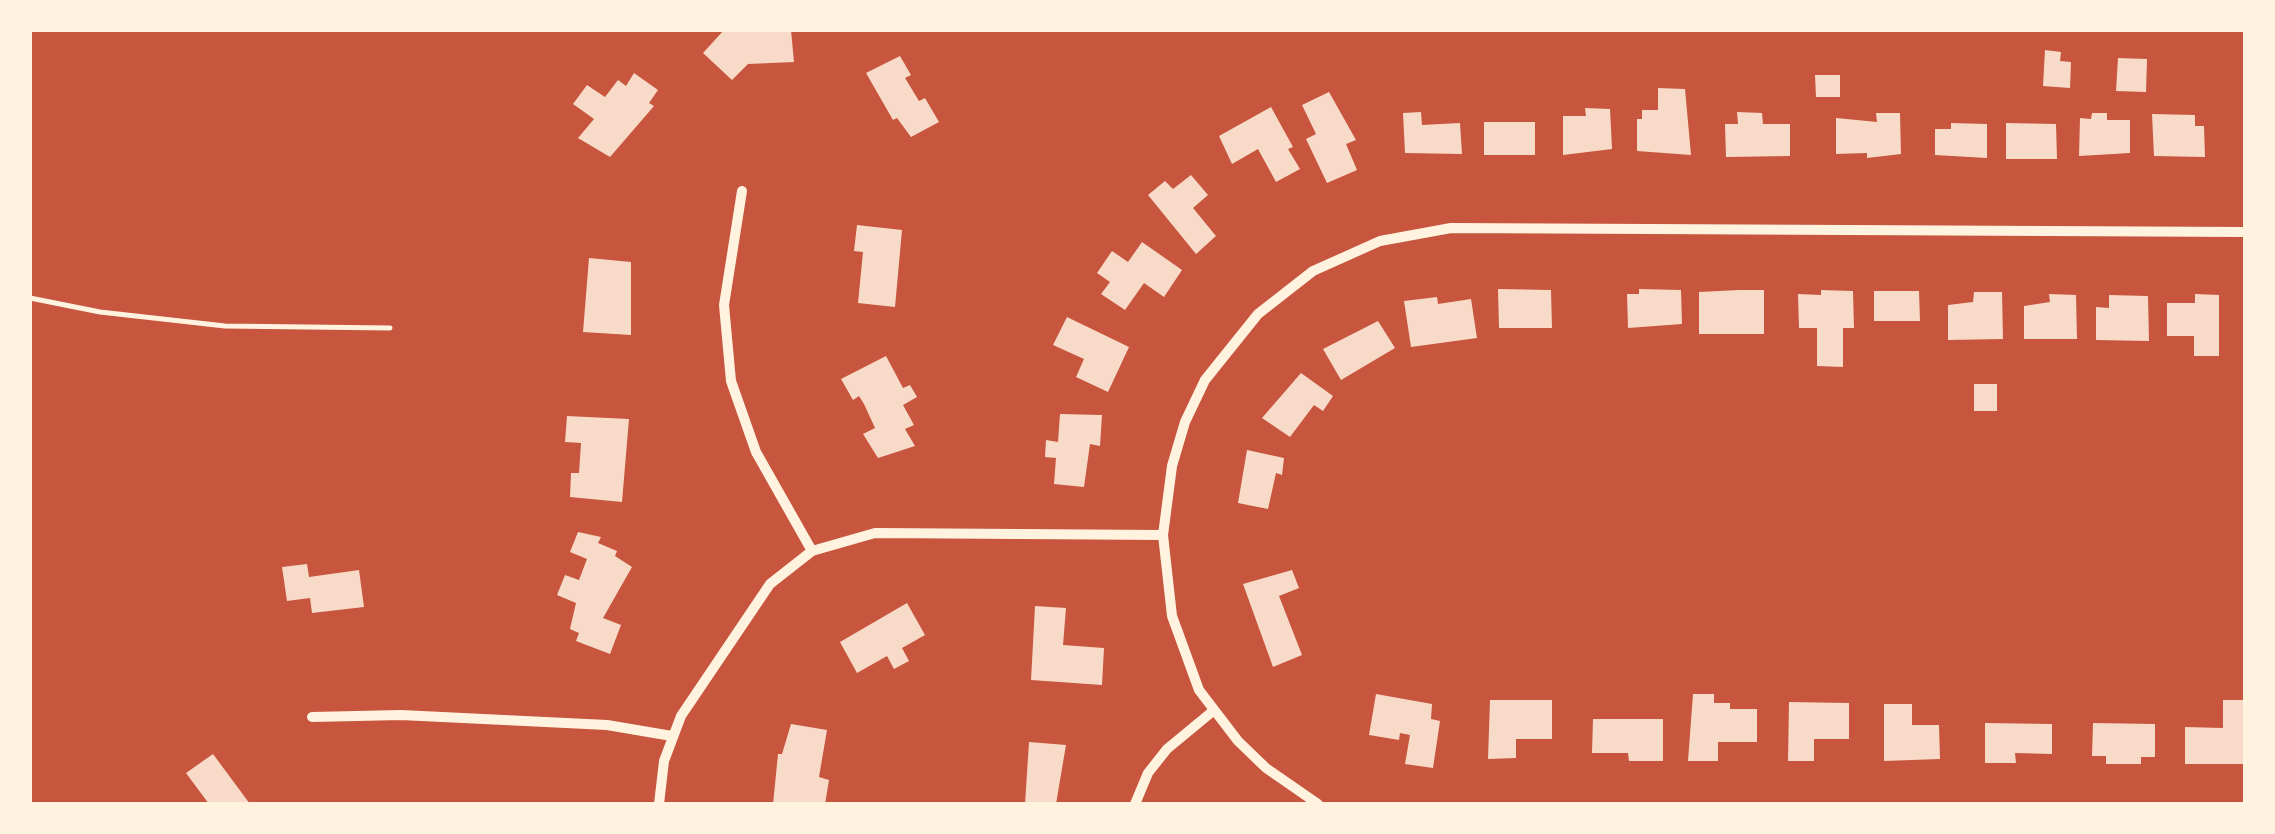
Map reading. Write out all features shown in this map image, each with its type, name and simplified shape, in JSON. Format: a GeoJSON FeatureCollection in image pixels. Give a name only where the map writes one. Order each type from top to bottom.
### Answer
{"type":"FeatureCollection","features":[{"type":"Feature","properties":{"kind":"street"},"geometry":{"type":"LineString","coordinates":[[742,192],[724,304],[731,381],[756,452],[812,551]]}},
{"type":"Feature","properties":{"kind":"street"},"geometry":{"type":"LineString","coordinates":[[1318,804],[1266,768],[1213,711],[1181,648],[1172,616],[1163,535],[1172,466],[1185,422],[1206,380],[1232,342],[1298,280],[1380,241],[1415,232],[1470,228],[2245,232]]}},
{"type":"Feature","properties":{"kind":"street"},"geometry":{"type":"LineString","coordinates":[[659,804],[672,736],[770,584],[812,551],[874,532],[1163,535]]}},
{"type":"Feature","properties":{"kind":"street"},"geometry":{"type":"LineString","coordinates":[[1135,804],[1148,773],[1167,749],[1213,711]]}},
{"type":"Feature","properties":{"kind":"street"},"geometry":{"type":"LineString","coordinates":[[312,717],[401,715],[607,726],[672,736]]}},
{"type":"Feature","properties":{"kind":"lane"},"geometry":{"type":"LineString","coordinates":[[30,298],[100,312],[225,326],[390,328]]}},
{"type":"Feature","properties":{"kind":"building"},"geometry":{"type":"Polygon","coordinates":[[[724,30],[791,30],[794,62],[748,64],[732,80],[703,53],[724,30]]]}},
{"type":"Feature","properties":{"kind":"building"},"geometry":{"type":"Polygon","coordinates":[[[2045,50],[2061,52],[2060,61],[2071,62],[2070,88],[2043,86],[2045,50]]]}},
{"type":"Feature","properties":{"kind":"building"},"geometry":{"type":"Polygon","coordinates":[[[900,56],[911,75],[905,78],[919,101],[925,98],[939,122],[911,137],[897,118],[893,120],[866,73],[900,56]]]}},
{"type":"Feature","properties":{"kind":"building"},"geometry":{"type":"Polygon","coordinates":[[[2118,58],[2147,59],[2146,92],[2116,91],[2118,58]]]}},
{"type":"Feature","properties":{"kind":"building"},"geometry":{"type":"Polygon","coordinates":[[[634,73],[658,90],[649,103],[654,106],[610,157],[578,138],[594,119],[573,104],[587,85],[605,97],[618,80],[626,86],[634,73]]]}},
{"type":"Feature","properties":{"kind":"building"},"geometry":{"type":"Polygon","coordinates":[[[1815,75],[1840,75],[1840,97],[1816,97],[1815,75]]]}},
{"type":"Feature","properties":{"kind":"building"},"geometry":{"type":"Polygon","coordinates":[[[1658,88],[1685,89],[1691,155],[1637,151],[1637,119],[1642,119],[1642,110],[1658,110],[1658,88]]]}},
{"type":"Feature","properties":{"kind":"building"},"geometry":{"type":"Polygon","coordinates":[[[1329,92],[1356,140],[1346,144],[1357,170],[1327,183],[1306,139],[1316,134],[1302,105],[1329,92]]]}},
{"type":"Feature","properties":{"kind":"building"},"geometry":{"type":"Polygon","coordinates":[[[1271,107],[1300,169],[1276,182],[1258,149],[1232,164],[1219,136],[1271,107]]]}},
{"type":"Feature","properties":{"kind":"building"},"geometry":{"type":"Polygon","coordinates":[[[1585,108],[1610,109],[1612,149],[1563,155],[1563,116],[1586,116],[1585,108]]]}},
{"type":"Feature","properties":{"kind":"building"},"geometry":{"type":"Polygon","coordinates":[[[1421,112],[1422,125],[1460,123],[1462,154],[1405,153],[1403,113],[1421,112]]]}},
{"type":"Feature","properties":{"kind":"building"},"geometry":{"type":"Polygon","coordinates":[[[1737,112],[1762,113],[1763,124],[1790,124],[1790,156],[1726,157],[1725,124],[1738,124],[1737,112]]]}},
{"type":"Feature","properties":{"kind":"building"},"geometry":{"type":"Polygon","coordinates":[[[1876,113],[1900,113],[1901,154],[1867,158],[1867,153],[1836,154],[1836,118],[1877,122],[1876,113]]]}},
{"type":"Feature","properties":{"kind":"building"},"geometry":{"type":"Polygon","coordinates":[[[2092,113],[2107,113],[2107,120],[2130,120],[2130,153],[2079,156],[2080,118],[2091,119],[2092,113]]]}},
{"type":"Feature","properties":{"kind":"building"},"geometry":{"type":"Polygon","coordinates":[[[2152,114],[2195,115],[2195,126],[2204,126],[2205,157],[2154,156],[2152,114]]]}},
{"type":"Feature","properties":{"kind":"building"},"geometry":{"type":"Polygon","coordinates":[[[1484,122],[1535,122],[1535,155],[1484,155],[1484,122]]]}},
{"type":"Feature","properties":{"kind":"building"},"geometry":{"type":"Polygon","coordinates":[[[1951,123],[1987,124],[1987,158],[1935,155],[1935,129],[1951,129],[1951,123]]]}},
{"type":"Feature","properties":{"kind":"building"},"geometry":{"type":"Polygon","coordinates":[[[2006,123],[2056,124],[2057,159],[2006,159],[2006,123]]]}},
{"type":"Feature","properties":{"kind":"building"},"geometry":{"type":"Polygon","coordinates":[[[1191,175],[1208,195],[1193,208],[1216,236],[1196,254],[1148,195],[1165,181],[1173,189],[1191,175]]]}},
{"type":"Feature","properties":{"kind":"building"},"geometry":{"type":"Polygon","coordinates":[[[857,225],[902,230],[895,307],[858,303],[863,252],[854,251],[857,225]]]}},
{"type":"Feature","properties":{"kind":"building"},"geometry":{"type":"Polygon","coordinates":[[[1142,242],[1182,270],[1164,297],[1144,283],[1125,310],[1101,294],[1110,282],[1097,273],[1112,251],[1128,262],[1142,242]]]}},
{"type":"Feature","properties":{"kind":"building"},"geometry":{"type":"Polygon","coordinates":[[[589,258],[631,262],[631,335],[583,332],[589,258]]]}},
{"type":"Feature","properties":{"kind":"building"},"geometry":{"type":"Polygon","coordinates":[[[1498,289],[1551,290],[1552,328],[1499,328],[1498,289]]]}},
{"type":"Feature","properties":{"kind":"building"},"geometry":{"type":"Polygon","coordinates":[[[1639,289],[1681,290],[1682,324],[1628,328],[1627,294],[1639,294],[1639,289]]]}},
{"type":"Feature","properties":{"kind":"building"},"geometry":{"type":"Polygon","coordinates":[[[1764,290],[1764,334],[1699,334],[1699,292],[1764,290]]]}},
{"type":"Feature","properties":{"kind":"building"},"geometry":{"type":"Polygon","coordinates":[[[1821,290],[1853,291],[1854,328],[1843,328],[1843,367],[1817,366],[1817,328],[1799,328],[1798,294],[1821,295],[1821,290]]]}},
{"type":"Feature","properties":{"kind":"building"},"geometry":{"type":"Polygon","coordinates":[[[1874,291],[1919,291],[1920,321],[1874,321],[1874,291]]]}},
{"type":"Feature","properties":{"kind":"building"},"geometry":{"type":"Polygon","coordinates":[[[1974,292],[2002,292],[2003,339],[1948,340],[1948,305],[1973,302],[1974,292]]]}},
{"type":"Feature","properties":{"kind":"building"},"geometry":{"type":"Polygon","coordinates":[[[2049,294],[2076,295],[2077,339],[2024,339],[2024,306],[2050,302],[2049,294]]]}},
{"type":"Feature","properties":{"kind":"building"},"geometry":{"type":"Polygon","coordinates":[[[2195,294],[2219,295],[2219,356],[2194,356],[2194,336],[2167,336],[2167,303],[2195,303],[2195,294]]]}},
{"type":"Feature","properties":{"kind":"building"},"geometry":{"type":"Polygon","coordinates":[[[2109,295],[2148,296],[2149,341],[2096,340],[2096,307],[2109,308],[2109,295]]]}},
{"type":"Feature","properties":{"kind":"building"},"geometry":{"type":"Polygon","coordinates":[[[1437,297],[1438,304],[1471,299],[1477,338],[1411,347],[1404,301],[1437,297]]]}},
{"type":"Feature","properties":{"kind":"building"},"geometry":{"type":"Polygon","coordinates":[[[1067,317],[1129,347],[1108,392],[1076,377],[1084,359],[1053,345],[1067,317]]]}},
{"type":"Feature","properties":{"kind":"building"},"geometry":{"type":"Polygon","coordinates":[[[1378,321],[1395,348],[1341,380],[1323,349],[1378,321]]]}},
{"type":"Feature","properties":{"kind":"building"},"geometry":{"type":"Polygon","coordinates":[[[886,356],[903,388],[910,385],[917,397],[903,405],[914,425],[905,429],[915,446],[878,458],[863,434],[875,428],[864,404],[859,396],[853,400],[841,379],[886,356]]]}},
{"type":"Feature","properties":{"kind":"building"},"geometry":{"type":"Polygon","coordinates":[[[1301,373],[1333,396],[1323,411],[1314,405],[1290,437],[1262,418],[1301,373]]]}},
{"type":"Feature","properties":{"kind":"building"},"geometry":{"type":"Polygon","coordinates":[[[1974,384],[1997,384],[1997,411],[1974,411],[1974,384]]]}},
{"type":"Feature","properties":{"kind":"building"},"geometry":{"type":"Polygon","coordinates":[[[1060,414],[1102,415],[1100,446],[1090,444],[1084,487],[1054,484],[1056,458],[1045,457],[1046,440],[1058,442],[1060,414]]]}},
{"type":"Feature","properties":{"kind":"building"},"geometry":{"type":"Polygon","coordinates":[[[567,416],[629,419],[622,502],[570,497],[571,473],[579,473],[581,443],[565,442],[567,416]]]}},
{"type":"Feature","properties":{"kind":"building"},"geometry":{"type":"Polygon","coordinates":[[[1247,450],[1284,458],[1282,475],[1276,473],[1268,509],[1238,503],[1247,450]]]}},
{"type":"Feature","properties":{"kind":"building"},"geometry":{"type":"Polygon","coordinates":[[[578,532],[601,537],[598,543],[617,551],[615,556],[632,567],[603,618],[621,625],[610,654],[576,641],[579,633],[570,629],[576,603],[557,595],[565,575],[579,580],[587,559],[570,552],[578,532]]]}},
{"type":"Feature","properties":{"kind":"building"},"geometry":{"type":"Polygon","coordinates":[[[307,564],[309,577],[359,570],[364,607],[312,613],[310,598],[287,601],[282,567],[307,564]]]}},
{"type":"Feature","properties":{"kind":"building"},"geometry":{"type":"Polygon","coordinates":[[[1292,570],[1299,588],[1279,596],[1302,655],[1273,667],[1243,584],[1292,570]]]}},
{"type":"Feature","properties":{"kind":"building"},"geometry":{"type":"Polygon","coordinates":[[[907,603],[925,635],[902,648],[909,661],[894,669],[887,656],[857,673],[840,642],[907,603]]]}},
{"type":"Feature","properties":{"kind":"building"},"geometry":{"type":"Polygon","coordinates":[[[1035,606],[1066,608],[1063,645],[1104,648],[1102,685],[1031,680],[1035,606]]]}},
{"type":"Feature","properties":{"kind":"building"},"geometry":{"type":"Polygon","coordinates":[[[1376,694],[1432,704],[1431,719],[1440,721],[1433,768],[1405,764],[1410,735],[1400,733],[1399,740],[1369,735],[1376,694]]]}},
{"type":"Feature","properties":{"kind":"building"},"geometry":{"type":"Polygon","coordinates":[[[1693,694],[1714,694],[1714,703],[1730,703],[1730,709],[1757,709],[1757,742],[1718,742],[1718,761],[1688,761],[1693,694]]]}},
{"type":"Feature","properties":{"kind":"building"},"geometry":{"type":"Polygon","coordinates":[[[1490,700],[1552,700],[1552,739],[1516,739],[1516,758],[1488,759],[1490,700]]]}},
{"type":"Feature","properties":{"kind":"building"},"geometry":{"type":"Polygon","coordinates":[[[2223,700],[2245,700],[2245,764],[2185,764],[2185,727],[2223,728],[2223,700]]]}},
{"type":"Feature","properties":{"kind":"building"},"geometry":{"type":"Polygon","coordinates":[[[1789,702],[1849,703],[1849,739],[1814,739],[1814,761],[1788,761],[1789,702]]]}},
{"type":"Feature","properties":{"kind":"building"},"geometry":{"type":"Polygon","coordinates":[[[1884,704],[1912,704],[1912,725],[1939,725],[1940,759],[1884,761],[1884,704]]]}},
{"type":"Feature","properties":{"kind":"building"},"geometry":{"type":"Polygon","coordinates":[[[1593,719],[1663,719],[1663,761],[1629,761],[1628,753],[1592,753],[1593,719]]]}},
{"type":"Feature","properties":{"kind":"building"},"geometry":{"type":"Polygon","coordinates":[[[1985,723],[2052,724],[2052,754],[2015,753],[2016,763],[1985,763],[1985,723]]]}},
{"type":"Feature","properties":{"kind":"building"},"geometry":{"type":"Polygon","coordinates":[[[2093,723],[2155,724],[2155,757],[2141,757],[2141,764],[2106,764],[2106,756],[2092,756],[2093,723]]]}},
{"type":"Feature","properties":{"kind":"building"},"geometry":{"type":"Polygon","coordinates":[[[791,724],[827,730],[819,777],[829,780],[825,804],[773,804],[778,754],[782,754],[791,724]]]}},
{"type":"Feature","properties":{"kind":"building"},"geometry":{"type":"Polygon","coordinates":[[[1029,742],[1066,745],[1056,804],[1025,804],[1029,742]]]}},
{"type":"Feature","properties":{"kind":"building"},"geometry":{"type":"Polygon","coordinates":[[[213,754],[250,804],[209,804],[186,773],[213,754]]]}}]}
